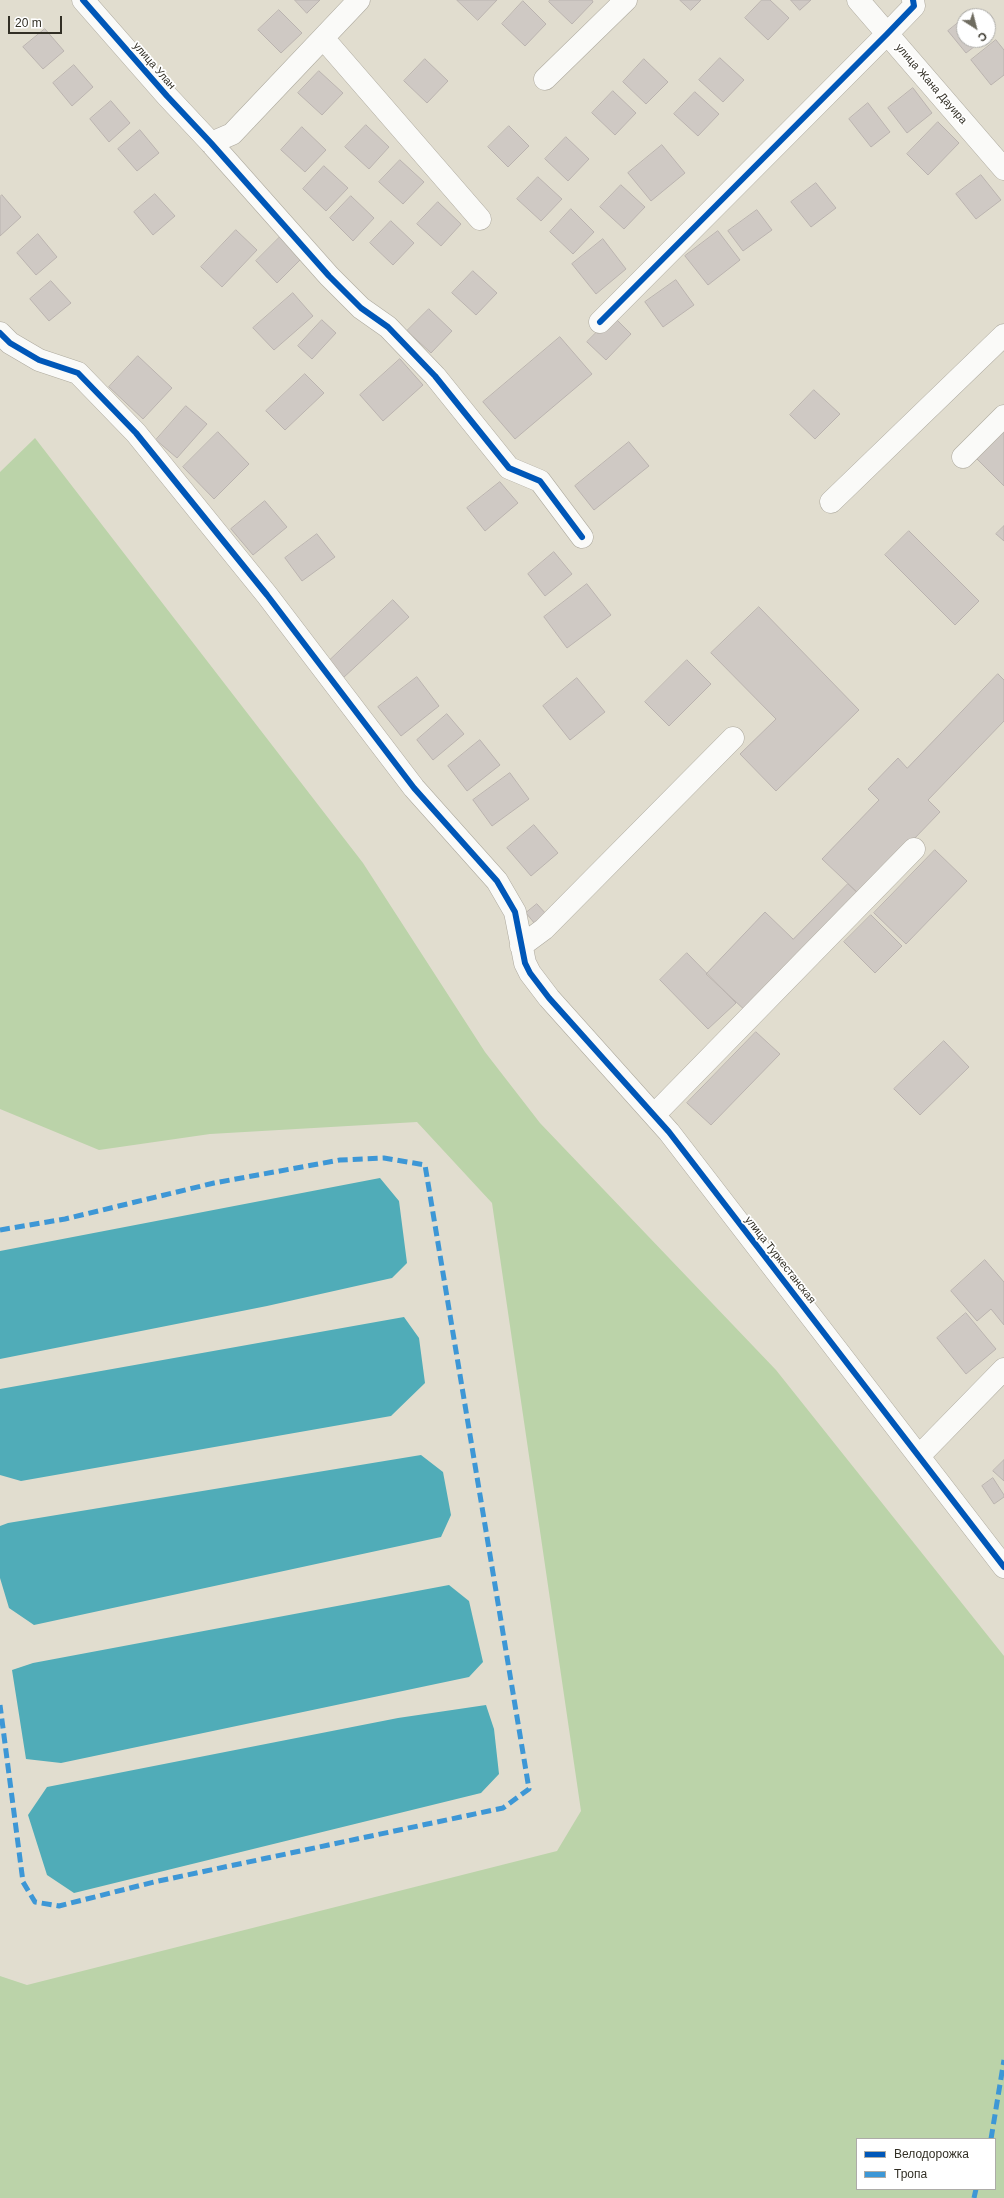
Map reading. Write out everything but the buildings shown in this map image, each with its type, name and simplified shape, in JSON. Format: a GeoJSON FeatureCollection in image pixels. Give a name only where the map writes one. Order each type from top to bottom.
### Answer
{"type":"FeatureCollection","features":[{"type":"Feature","properties":{"kind":"street","name":"улица Улан"},"geometry":{"type":"LineString","coordinates":[[83,0],[329,276],[361,308],[388,327],[435,376],[509,468],[540,482],[582,537]]}},
{"type":"Feature","properties":{"kind":"street"},"geometry":{"type":"LineString","coordinates":[[211,143],[232,134],[359,0]]}},
{"type":"Feature","properties":{"kind":"street"},"geometry":{"type":"LineString","coordinates":[[545,79],[626,0]]}},
{"type":"Feature","properties":{"kind":"street","name":"улица Жана Дауира"},"geometry":{"type":"LineString","coordinates":[[858,0],[1004,169]]}},
{"type":"Feature","properties":{"kind":"street"},"geometry":{"type":"LineString","coordinates":[[600,322],[888,34],[914,6],[912,0]]}},
{"type":"Feature","properties":{"kind":"street"},"geometry":{"type":"LineString","coordinates":[[323,38],[480,219]]}},
{"type":"Feature","properties":{"kind":"street","name":"улица Туркестанская"},"geometry":{"type":"LineString","coordinates":[[0,333],[10,343],[39,360],[78,372],[136,433],[267,595],[414,788],[496,881],[515,912],[525,963],[530,973],[553,1003],[670,1132],[1004,1567]]}},
{"type":"Feature","properties":{"kind":"street"},"geometry":{"type":"LineString","coordinates":[[831,502],[1004,335]]}},
{"type":"Feature","properties":{"kind":"street"},"geometry":{"type":"LineString","coordinates":[[963,457],[1004,416]]}},
{"type":"Feature","properties":{"kind":"street"},"geometry":{"type":"LineString","coordinates":[[521,946],[544,929],[732,738]]}},
{"type":"Feature","properties":{"kind":"street"},"geometry":{"type":"LineString","coordinates":[[654,1115],[914,849]]}},
{"type":"Feature","properties":{"kind":"street"},"geometry":{"type":"LineString","coordinates":[[919,1456],[1004,1369]]}},
{"type":"Feature","properties":{"kind":"green space"},"geometry":{"type":"Polygon","coordinates":[[[35,438],[363,863],[485,1052],[540,1123],[776,1370],[1004,1656],[1004,2198],[0,2198],[0,1976],[27,1985],[557,1851],[581,1811],[492,1203],[417,1122],[210,1134],[99,1150],[0,1109],[0,472],[35,438]]]}},
{"type":"Feature","properties":{"kind":"water"},"geometry":{"type":"Polygon","coordinates":[[[380,1178],[399,1201],[407,1263],[392,1278],[267,1306],[0,1359],[0,1251],[380,1178]]]}},
{"type":"Feature","properties":{"kind":"water"},"geometry":{"type":"Polygon","coordinates":[[[404,1317],[419,1338],[425,1383],[391,1416],[21,1481],[0,1475],[0,1389],[404,1317]]]}},
{"type":"Feature","properties":{"kind":"water"},"geometry":{"type":"Polygon","coordinates":[[[421,1455],[443,1472],[451,1515],[441,1537],[34,1625],[9,1608],[0,1578],[0,1526],[8,1523],[421,1455]]]}},
{"type":"Feature","properties":{"kind":"water"},"geometry":{"type":"Polygon","coordinates":[[[449,1585],[469,1601],[483,1662],[469,1677],[61,1763],[26,1759],[12,1670],[33,1663],[449,1585]]]}},
{"type":"Feature","properties":{"kind":"water"},"geometry":{"type":"Polygon","coordinates":[[[486,1705],[494,1729],[499,1774],[481,1793],[74,1893],[47,1875],[28,1815],[47,1787],[398,1718],[486,1705]]]}},
{"type":"Feature","properties":{"kind":"marked path"},"geometry":{"type":"LineString","coordinates":[[0,1230],[65,1219],[214,1183],[340,1160],[384,1158],[425,1165],[529,1789],[503,1808],[154,1882],[59,1906],[35,1902],[23,1882],[0,1705]]}},
{"type":"Feature","properties":{"kind":"marked path"},"geometry":{"type":"LineString","coordinates":[[991,2138],[1004,2060]]}},
{"type":"Feature","properties":{"kind":"marked path"},"geometry":{"type":"LineString","coordinates":[[974,2198],[976,2190]]}},
{"type":"Feature","properties":{"kind":"cycle path"},"geometry":{"type":"LineString","coordinates":[[83,0],[329,276],[361,308],[388,327],[435,376],[509,468],[540,481],[582,537]]}},
{"type":"Feature","properties":{"kind":"cycle path"},"geometry":{"type":"LineString","coordinates":[[600,322],[887,34],[914,6],[913,0]]}},
{"type":"Feature","properties":{"kind":"cycle path"},"geometry":{"type":"LineString","coordinates":[[0,333],[10,343],[39,360],[78,373],[136,433],[267,595],[414,788],[497,881],[515,912],[525,963],[530,973],[549,998],[669,1132],[1004,1567]]}}]}
